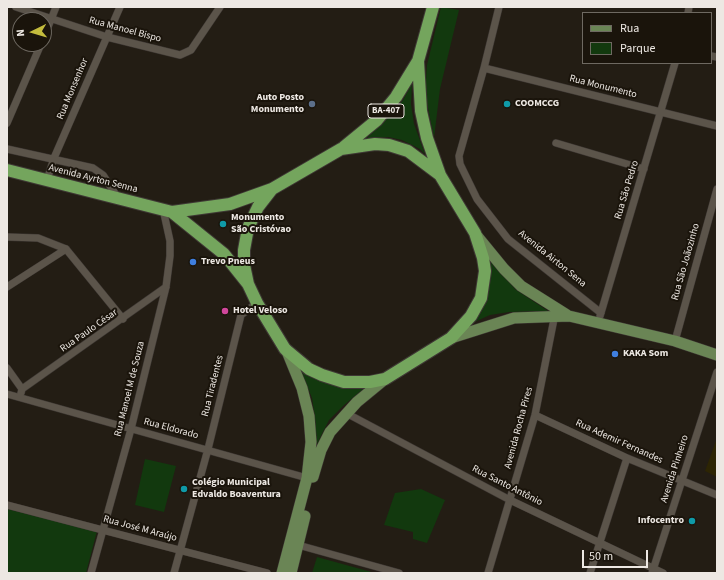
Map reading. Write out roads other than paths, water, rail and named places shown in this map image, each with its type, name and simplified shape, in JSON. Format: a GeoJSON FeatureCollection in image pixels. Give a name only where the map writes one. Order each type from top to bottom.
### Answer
{"type":"FeatureCollection","features":[{"type":"Feature","properties":{"kind":"highway"},"geometry":{"type":"LineString","coordinates":[[433,7],[418,61],[421,111],[427,138],[440,175]]}},
{"type":"Feature","properties":{"kind":"highway","name":"BA-407"},"geometry":{"type":"LineString","coordinates":[[341,149],[368,128],[386,110],[418,61]]}},
{"type":"Feature","properties":{"kind":"highway","name":"Avenida Ayrton Senna"},"geometry":{"type":"LineString","coordinates":[[7,170],[118,199],[167,210],[230,204],[272,189],[341,149],[369,144],[389,145],[418,157],[440,175],[475,233],[483,258],[485,271],[483,291],[471,316],[451,338],[385,379],[358,383],[332,379],[310,369],[285,349],[257,303],[248,284],[244,265],[244,250],[248,228],[258,207],[272,189]]}},
{"type":"Feature","properties":{"kind":"highway","name":"Avenida Ayrton Senna"},"geometry":{"type":"LineString","coordinates":[[167,210],[218,247],[248,284]]}},
{"type":"Feature","properties":{"kind":"main road"},"geometry":{"type":"LineString","coordinates":[[475,233],[512,278],[556,312]]}},
{"type":"Feature","properties":{"kind":"main road","name":"Avenida Airton Sena"},"geometry":{"type":"LineString","coordinates":[[451,338],[514,318],[556,312],[569,316],[600,318],[717,355]]}},
{"type":"Feature","properties":{"kind":"main road"},"geometry":{"type":"LineString","coordinates":[[285,349],[302,388],[309,416],[311,442],[310,479],[298,545],[291,573]]}},
{"type":"Feature","properties":{"kind":"main road"},"geometry":{"type":"LineString","coordinates":[[282,573],[310,479],[324,441],[346,413],[369,391],[385,379]]}},
{"type":"Feature","properties":{"kind":"street","name":"Rua Manoel Bispo"},"geometry":{"type":"LineString","coordinates":[[16,7],[32,12]]}},
{"type":"Feature","properties":{"kind":"street"},"geometry":{"type":"LineString","coordinates":[[52,18],[56,7]]}},
{"type":"Feature","properties":{"kind":"street","name":"Rua Monsenhor"},"geometry":{"type":"LineString","coordinates":[[47,180],[54,158],[120,7]]}},
{"type":"Feature","properties":{"kind":"street","name":"Rua Manoel Bispo"},"geometry":{"type":"LineString","coordinates":[[52,18],[107,37],[184,54],[191,50],[220,7]]}},
{"type":"Feature","properties":{"kind":"street"},"geometry":{"type":"LineString","coordinates":[[484,68],[499,7]]}},
{"type":"Feature","properties":{"kind":"street"},"geometry":{"type":"LineString","coordinates":[[7,123],[38,52]]}},
{"type":"Feature","properties":{"kind":"street","name":"Rua São Pedro"},"geometry":{"type":"LineString","coordinates":[[600,318],[675,64]]}},
{"type":"Feature","properties":{"kind":"street","name":"Rua Monumento"},"geometry":{"type":"LineString","coordinates":[[484,68],[717,126]]}},
{"type":"Feature","properties":{"kind":"street","name":"Avenida Airton Sena"},"geometry":{"type":"LineString","coordinates":[[484,68],[459,156],[464,174],[477,199],[508,239],[600,318]]}},
{"type":"Feature","properties":{"kind":"street"},"geometry":{"type":"LineString","coordinates":[[556,143],[644,169]]}},
{"type":"Feature","properties":{"kind":"street"},"geometry":{"type":"LineString","coordinates":[[7,149],[54,158],[93,168],[103,175],[118,199]]}},
{"type":"Feature","properties":{"kind":"street","name":"Rua São Joãozinho"},"geometry":{"type":"LineString","coordinates":[[675,341],[717,189]]}},
{"type":"Feature","properties":{"kind":"street","name":"Rua Manoel M de Souza"},"geometry":{"type":"LineString","coordinates":[[91,573],[131,429],[166,287],[170,256],[167,210]]}},
{"type":"Feature","properties":{"kind":"street"},"geometry":{"type":"LineString","coordinates":[[7,237],[38,238],[66,249],[123,319]]}},
{"type":"Feature","properties":{"kind":"street"},"geometry":{"type":"LineString","coordinates":[[7,287],[66,249]]}},
{"type":"Feature","properties":{"kind":"street","name":"Rua Paulo César"},"geometry":{"type":"LineString","coordinates":[[22,389],[123,319],[166,287]]}},
{"type":"Feature","properties":{"kind":"street","name":"Rua Tiradentes"},"geometry":{"type":"LineString","coordinates":[[174,573],[208,449],[241,315],[257,303]]}},
{"type":"Feature","properties":{"kind":"street","name":"Avenida Rocha Pires"},"geometry":{"type":"LineString","coordinates":[[488,573],[535,415],[556,312]]}},
{"type":"Feature","properties":{"kind":"street"},"geometry":{"type":"LineString","coordinates":[[7,368],[22,389],[20,397]]}},
{"type":"Feature","properties":{"kind":"street","name":"Avenida Pinheiro"},"geometry":{"type":"LineString","coordinates":[[653,570],[717,372]]}},
{"type":"Feature","properties":{"kind":"street","name":"Rua Eldorado"},"geometry":{"type":"LineString","coordinates":[[7,394],[208,449],[310,479]]}},
{"type":"Feature","properties":{"kind":"street","name":"Rua Santo Antônio"},"geometry":{"type":"LineString","coordinates":[[346,413],[510,500],[653,570],[663,573]]}},
{"type":"Feature","properties":{"kind":"street","name":"Rua Ademir Fernandes"},"geometry":{"type":"LineString","coordinates":[[535,415],[627,458],[717,494]]}},
{"type":"Feature","properties":{"kind":"street"},"geometry":{"type":"LineString","coordinates":[[590,573],[627,458]]}},
{"type":"Feature","properties":{"kind":"street","name":"Rua José M Araújo"},"geometry":{"type":"LineString","coordinates":[[7,505],[104,529],[267,573]]}},
{"type":"Feature","properties":{"kind":"street"},"geometry":{"type":"LineString","coordinates":[[298,545],[381,570],[399,573]]}},
{"type":"Feature","properties":{"kind":"place","name":"Auto Posto Monumento"},"geometry":{"type":"Point","coordinates":[312,104]}},
{"type":"Feature","properties":{"kind":"place","name":"COOMCCG"},"geometry":{"type":"Point","coordinates":[507,104]}},
{"type":"Feature","properties":{"kind":"place","name":"Monumento São Cristóvao"},"geometry":{"type":"Point","coordinates":[223,224]}},
{"type":"Feature","properties":{"kind":"place","name":"Trevo Pneus"},"geometry":{"type":"Point","coordinates":[193,262]}},
{"type":"Feature","properties":{"kind":"place","name":"Hotel Veloso"},"geometry":{"type":"Point","coordinates":[225,311]}},
{"type":"Feature","properties":{"kind":"place","name":"KAKA Som"},"geometry":{"type":"Point","coordinates":[615,354]}},
{"type":"Feature","properties":{"kind":"place","name":"Colégio Municipal Edvaldo Boaventura"},"geometry":{"type":"Point","coordinates":[184,489]}},
{"type":"Feature","properties":{"kind":"place","name":"Infocentro"},"geometry":{"type":"Point","coordinates":[692,521]}}]}
